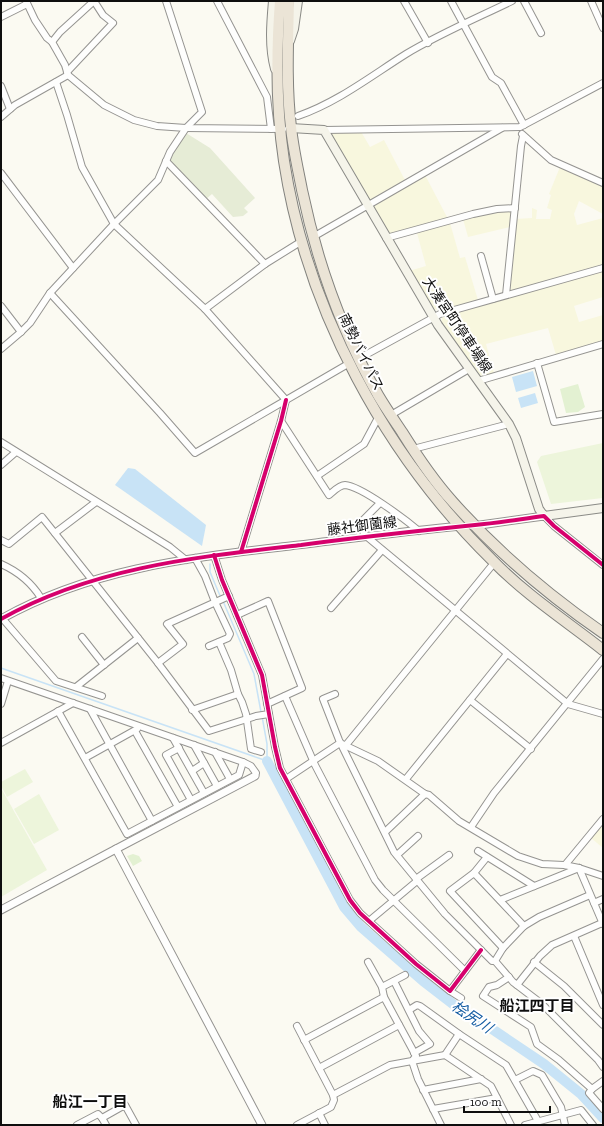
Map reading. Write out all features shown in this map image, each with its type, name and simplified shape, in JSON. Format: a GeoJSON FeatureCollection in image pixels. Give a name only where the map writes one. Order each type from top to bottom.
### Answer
{"type":"FeatureCollection","features":[{"type":"Feature","properties":{"kind":"highway","name":"南勢バイパス"},"geometry":{"type":"LineString","coordinates":[[280,1],[277,77],[281,129],[288,184],[302,241],[311,270],[348,364],[404,457],[443,508],[459,526],[494,562],[534,597],[603,650]]}},
{"type":"Feature","properties":{"kind":"highway","name":"南勢バイパス"},"geometry":{"type":"LineString","coordinates":[[289,1],[289,103],[281,129],[300,181],[320,263],[335,306],[358,359],[378,396],[413,449],[448,496],[511,561],[548,593],[603,633]]}},
{"type":"Feature","properties":{"kind":"main road"},"geometry":{"type":"LineString","coordinates":[[272,1],[272,58],[277,77]]}},
{"type":"Feature","properties":{"kind":"main road"},"geometry":{"type":"LineString","coordinates":[[288,46],[294,29],[298,1]]}},
{"type":"Feature","properties":{"kind":"main road"},"geometry":{"type":"LineString","coordinates":[[281,129],[324,130]]}},
{"type":"Feature","properties":{"kind":"main road","name":"大湊宮町停車場線"},"geometry":{"type":"LineString","coordinates":[[324,130],[433,317],[509,424],[516,438],[539,509],[544,516]]}},
{"type":"Feature","properties":{"kind":"main road"},"geometry":{"type":"LineString","coordinates":[[544,516],[603,508]]}},
{"type":"Feature","properties":{"kind":"street"},"geometry":{"type":"LineString","coordinates":[[1,117],[10,109],[56,82],[68,73],[114,23],[103,15],[94,1],[60,32],[52,42]]}},
{"type":"Feature","properties":{"kind":"street"},"geometry":{"type":"LineString","coordinates":[[1,349],[30,323],[50,293],[114,224],[158,180],[166,161],[186,128],[202,112],[166,1]]}},
{"type":"Feature","properties":{"kind":"street"},"geometry":{"type":"LineString","coordinates":[[1,18],[26,2],[35,20],[47,38],[52,42],[68,73],[104,104],[134,120],[157,126],[186,128],[281,129],[267,97],[217,1]]}},
{"type":"Feature","properties":{"kind":"street"},"geometry":{"type":"LineString","coordinates":[[404,1],[428,43]]}},
{"type":"Feature","properties":{"kind":"street"},"geometry":{"type":"LineString","coordinates":[[452,1],[492,77],[501,83],[522,126],[523,136],[520,146],[506,295]]}},
{"type":"Feature","properties":{"kind":"street"},"geometry":{"type":"LineString","coordinates":[[298,116],[318,108],[346,93],[373,77],[406,54],[512,1]]}},
{"type":"Feature","properties":{"kind":"street"},"geometry":{"type":"LineString","coordinates":[[524,1],[541,33]]}},
{"type":"Feature","properties":{"kind":"street"},"geometry":{"type":"LineString","coordinates":[[591,1],[603,28]]}},
{"type":"Feature","properties":{"kind":"street"},"geometry":{"type":"LineString","coordinates":[[56,82],[82,167],[114,224],[205,309],[286,400]]}},
{"type":"Feature","properties":{"kind":"street"},"geometry":{"type":"LineString","coordinates":[[324,130],[503,128],[522,126],[603,83]]}},
{"type":"Feature","properties":{"kind":"street"},"geometry":{"type":"LineString","coordinates":[[1,86],[10,109]]}},
{"type":"Feature","properties":{"kind":"street"},"geometry":{"type":"LineString","coordinates":[[313,237],[503,128]]}},
{"type":"Feature","properties":{"kind":"street"},"geometry":{"type":"LineString","coordinates":[[523,136],[551,160],[603,183]]}},
{"type":"Feature","properties":{"kind":"street"},"geometry":{"type":"LineString","coordinates":[[166,161],[266,264]]}},
{"type":"Feature","properties":{"kind":"street"},"geometry":{"type":"LineString","coordinates":[[1,173],[73,268]]}},
{"type":"Feature","properties":{"kind":"street"},"geometry":{"type":"LineString","coordinates":[[386,238],[473,214],[497,209],[515,208]]}},
{"type":"Feature","properties":{"kind":"street"},"geometry":{"type":"LineString","coordinates":[[205,309],[266,264],[302,241]]}},
{"type":"Feature","properties":{"kind":"street"},"geometry":{"type":"LineString","coordinates":[[481,256],[493,299]]}},
{"type":"Feature","properties":{"kind":"street"},"geometry":{"type":"LineString","coordinates":[[358,359],[440,314],[603,268]]}},
{"type":"Feature","properties":{"kind":"street"},"geometry":{"type":"LineString","coordinates":[[50,293],[195,453],[348,364]]}},
{"type":"Feature","properties":{"kind":"street"},"geometry":{"type":"LineString","coordinates":[[1,306],[21,332]]}},
{"type":"Feature","properties":{"kind":"street"},"geometry":{"type":"LineString","coordinates":[[478,381],[603,344]]}},
{"type":"Feature","properties":{"kind":"street"},"geometry":{"type":"LineString","coordinates":[[537,363],[554,422],[603,414]]}},
{"type":"Feature","properties":{"kind":"street"},"geometry":{"type":"LineString","coordinates":[[391,415],[469,369]]}},
{"type":"Feature","properties":{"kind":"street"},"geometry":{"type":"LineString","coordinates":[[241,552],[286,400]]}},
{"type":"Feature","properties":{"kind":"street"},"geometry":{"type":"LineString","coordinates":[[316,476],[364,444],[379,416]]}},
{"type":"Feature","properties":{"kind":"street"},"geometry":{"type":"LineString","coordinates":[[281,421],[329,495],[342,485],[363,492],[405,519],[419,531]]}},
{"type":"Feature","properties":{"kind":"street"},"geometry":{"type":"LineString","coordinates":[[413,449],[509,424]]}},
{"type":"Feature","properties":{"kind":"street"},"geometry":{"type":"LineString","coordinates":[[1,442],[170,548],[186,560]]}},
{"type":"Feature","properties":{"kind":"street"},"geometry":{"type":"LineString","coordinates":[[1,465],[16,452]]}},
{"type":"Feature","properties":{"kind":"street"},"geometry":{"type":"LineString","coordinates":[[55,533],[96,502]]}},
{"type":"Feature","properties":{"kind":"street"},"geometry":{"type":"LineString","coordinates":[[380,503],[363,520],[365,537],[456,610],[568,704],[603,714]]}},
{"type":"Feature","properties":{"kind":"street"},"geometry":{"type":"LineString","coordinates":[[544,516],[554,526],[603,565]]}},
{"type":"Feature","properties":{"kind":"street","name":"藤社御薗線"},"geometry":{"type":"LineString","coordinates":[[2,618],[41,598],[92,580],[195,558],[544,516]]}},
{"type":"Feature","properties":{"kind":"street"},"geometry":{"type":"LineString","coordinates":[[1,540],[9,544],[42,517],[158,663],[209,731],[266,714]]}},
{"type":"Feature","properties":{"kind":"street"},"geometry":{"type":"LineString","coordinates":[[331,608],[382,550]]}},
{"type":"Feature","properties":{"kind":"street"},"geometry":{"type":"LineString","coordinates":[[214,555],[228,596],[262,675],[267,704],[266,714],[279,764],[350,900],[369,921],[416,964],[461,998]]}},
{"type":"Feature","properties":{"kind":"street"},"geometry":{"type":"LineString","coordinates":[[195,558],[211,589],[230,634],[228,638],[210,646]]}},
{"type":"Feature","properties":{"kind":"street"},"geometry":{"type":"LineString","coordinates":[[286,779],[313,761],[343,744],[456,610],[494,562]]}},
{"type":"Feature","properties":{"kind":"street"},"geometry":{"type":"LineString","coordinates":[[1,564],[20,574],[30,582],[41,598]]}},
{"type":"Feature","properties":{"kind":"street"},"geometry":{"type":"LineString","coordinates":[[158,663],[182,644],[167,624],[228,596]]}},
{"type":"Feature","properties":{"kind":"street"},"geometry":{"type":"LineString","coordinates":[[237,615],[268,602],[302,688],[267,704]]}},
{"type":"Feature","properties":{"kind":"street"},"geometry":{"type":"LineString","coordinates":[[2,618],[56,681],[102,696]]}},
{"type":"Feature","properties":{"kind":"street"},"geometry":{"type":"LineString","coordinates":[[82,637],[104,665]]}},
{"type":"Feature","properties":{"kind":"street"},"geometry":{"type":"LineString","coordinates":[[76,687],[138,638]]}},
{"type":"Feature","properties":{"kind":"street"},"geometry":{"type":"LineString","coordinates":[[219,642],[232,670],[238,694],[242,702],[247,720],[251,749],[261,752]]}},
{"type":"Feature","properties":{"kind":"street"},"geometry":{"type":"LineString","coordinates":[[406,779],[507,654]]}},
{"type":"Feature","properties":{"kind":"street"},"geometry":{"type":"LineString","coordinates":[[471,827],[494,792],[568,704],[603,659]]}},
{"type":"Feature","properties":{"kind":"street"},"geometry":{"type":"LineString","coordinates":[[1,678],[244,762],[253,768],[256,773],[255,776],[1,910]]}},
{"type":"Feature","properties":{"kind":"street"},"geometry":{"type":"LineString","coordinates":[[1,704],[8,681]]}},
{"type":"Feature","properties":{"kind":"street"},"geometry":{"type":"LineString","coordinates":[[192,710],[238,694]]}},
{"type":"Feature","properties":{"kind":"street"},"geometry":{"type":"LineString","coordinates":[[335,694],[323,699],[343,744],[397,855],[445,914],[492,961],[495,961],[517,985],[551,1013],[598,1060],[603,1067]]}},
{"type":"Feature","properties":{"kind":"street"},"geometry":{"type":"LineString","coordinates":[[285,696],[313,761],[375,880],[394,901],[465,971]]}},
{"type":"Feature","properties":{"kind":"street"},"geometry":{"type":"LineString","coordinates":[[470,700],[531,749]]}},
{"type":"Feature","properties":{"kind":"street"},"geometry":{"type":"LineString","coordinates":[[1,743],[73,703]]}},
{"type":"Feature","properties":{"kind":"street"},"geometry":{"type":"LineString","coordinates":[[90,709],[152,821]]}},
{"type":"Feature","properties":{"kind":"street"},"geometry":{"type":"LineString","coordinates":[[58,711],[128,834],[239,775],[244,762]]}},
{"type":"Feature","properties":{"kind":"street"},"geometry":{"type":"LineString","coordinates":[[84,758],[142,727]]}},
{"type":"Feature","properties":{"kind":"street"},"geometry":{"type":"LineString","coordinates":[[134,731],[178,807]]}},
{"type":"Feature","properties":{"kind":"street"},"geometry":{"type":"LineString","coordinates":[[173,738],[204,793]]}},
{"type":"Feature","properties":{"kind":"street"},"geometry":{"type":"LineString","coordinates":[[343,744],[378,760],[436,801],[459,821],[518,856],[542,864],[565,865],[603,876]]}},
{"type":"Feature","properties":{"kind":"street"},"geometry":{"type":"LineString","coordinates":[[194,745],[217,786]]}},
{"type":"Feature","properties":{"kind":"street"},"geometry":{"type":"LineString","coordinates":[[179,748],[166,755],[191,800]]}},
{"type":"Feature","properties":{"kind":"street"},"geometry":{"type":"LineString","coordinates":[[215,752],[230,779]]}},
{"type":"Feature","properties":{"kind":"street"},"geometry":{"type":"LineString","coordinates":[[192,771],[204,763]]}},
{"type":"Feature","properties":{"kind":"street"},"geometry":{"type":"LineString","coordinates":[[385,832],[425,794]]}},
{"type":"Feature","properties":{"kind":"street"},"geometry":{"type":"LineString","coordinates":[[565,865],[603,819]]}},
{"type":"Feature","properties":{"kind":"street"},"geometry":{"type":"LineString","coordinates":[[397,855],[418,836]]}},
{"type":"Feature","properties":{"kind":"street"},"geometry":{"type":"LineString","coordinates":[[116,849],[262,1125]]}},
{"type":"Feature","properties":{"kind":"street"},"geometry":{"type":"LineString","coordinates":[[478,851],[534,886]]}},
{"type":"Feature","properties":{"kind":"street"},"geometry":{"type":"LineString","coordinates":[[369,921],[449,855]]}},
{"type":"Feature","properties":{"kind":"street"},"geometry":{"type":"LineString","coordinates":[[487,857],[474,873],[450,891],[504,948]]}},
{"type":"Feature","properties":{"kind":"street"},"geometry":{"type":"LineString","coordinates":[[500,900],[578,868]]}},
{"type":"Feature","properties":{"kind":"street"},"geometry":{"type":"LineString","coordinates":[[517,985],[534,962],[552,945],[603,924],[578,868]]}},
{"type":"Feature","properties":{"kind":"street"},"geometry":{"type":"LineString","coordinates":[[474,873],[524,926]]}},
{"type":"Feature","properties":{"kind":"street"},"geometry":{"type":"LineString","coordinates":[[495,961],[504,948],[524,926],[539,917],[590,895]]}},
{"type":"Feature","properties":{"kind":"street"},"geometry":{"type":"LineString","coordinates":[[594,903],[603,899]]}},
{"type":"Feature","properties":{"kind":"street"},"geometry":{"type":"LineString","coordinates":[[574,936],[603,1005]]}},
{"type":"Feature","properties":{"kind":"street"},"geometry":{"type":"LineString","coordinates":[[450,991],[481,950]]}},
{"type":"Feature","properties":{"kind":"street"},"geometry":{"type":"LineString","coordinates":[[368,962],[382,988],[384,997],[416,1056],[412,1061]]}},
{"type":"Feature","properties":{"kind":"street"},"geometry":{"type":"LineString","coordinates":[[534,962],[564,986],[603,1025]]}},
{"type":"Feature","properties":{"kind":"street"},"geometry":{"type":"LineString","coordinates":[[382,988],[405,975]]}},
{"type":"Feature","properties":{"kind":"street"},"geometry":{"type":"LineString","coordinates":[[509,977],[497,985],[489,987],[483,996],[531,1027],[537,1044],[559,1060],[592,1089]]}},
{"type":"Feature","properties":{"kind":"street"},"geometry":{"type":"LineString","coordinates":[[394,981],[419,1031],[430,1044],[414,1053]]}},
{"type":"Feature","properties":{"kind":"street"},"geometry":{"type":"LineString","coordinates":[[304,1040],[384,997]]}},
{"type":"Feature","properties":{"kind":"street"},"geometry":{"type":"LineString","coordinates":[[409,1010],[417,1005],[420,1006],[506,1065],[538,1121]]}},
{"type":"Feature","properties":{"kind":"street"},"geometry":{"type":"LineString","coordinates":[[319,1068],[399,1025]]}},
{"type":"Feature","properties":{"kind":"street"},"geometry":{"type":"LineString","coordinates":[[297,1026],[334,1095],[334,1100],[331,1107],[297,1125]]}},
{"type":"Feature","properties":{"kind":"street"},"geometry":{"type":"LineString","coordinates":[[445,1056],[459,1034]]}},
{"type":"Feature","properties":{"kind":"street"},"geometry":{"type":"LineString","coordinates":[[334,1095],[390,1065],[445,1056],[491,1086],[511,1125]]}},
{"type":"Feature","properties":{"kind":"street"},"geometry":{"type":"LineString","coordinates":[[412,1061],[423,1090],[440,1125]]}},
{"type":"Feature","properties":{"kind":"street"},"geometry":{"type":"LineString","coordinates":[[515,1080],[533,1071],[542,1075],[561,1107],[565,1125]]}},
{"type":"Feature","properties":{"kind":"street"},"geometry":{"type":"LineString","coordinates":[[423,1090],[481,1079]]}},
{"type":"Feature","properties":{"kind":"street"},"geometry":{"type":"LineString","coordinates":[[603,1081],[589,1093],[603,1109]]}},
{"type":"Feature","properties":{"kind":"street"},"geometry":{"type":"LineString","coordinates":[[433,1109],[497,1098]]}},
{"type":"Feature","properties":{"kind":"street"},"geometry":{"type":"LineString","coordinates":[[102,1118],[125,1105],[136,1125]]}},
{"type":"Feature","properties":{"kind":"street"},"geometry":{"type":"LineString","coordinates":[[525,1125],[580,1110],[593,1125]]}},
{"type":"Feature","properties":{"kind":"street"},"geometry":{"type":"LineString","coordinates":[[76,1125],[98,1114],[106,1125]]}},
{"type":"Feature","properties":{"kind":"street"},"geometry":{"type":"LineString","coordinates":[[318,1114],[325,1125]]}},
{"type":"Feature","properties":{"kind":"green space"},"geometry":{"type":"Polygon","coordinates":[[[328,129],[360,130],[370,147],[384,140],[407,184],[425,175],[448,219],[389,234],[328,129]]]}},
{"type":"Feature","properties":{"kind":"green space"},"geometry":{"type":"Polygon","coordinates":[[[186,133],[210,148],[255,198],[244,208],[248,212],[243,216],[233,217],[212,194],[206,199],[169,162],[169,158],[186,133]]]}},
{"type":"Feature","properties":{"kind":"green space"},"geometry":{"type":"Polygon","coordinates":[[[560,167],[603,187],[603,214],[579,201],[574,214],[577,225],[603,218],[603,264],[510,292],[516,219],[532,218],[532,208],[537,210],[536,219],[550,219],[552,210],[547,208],[551,195],[549,194],[560,167]]]}},
{"type":"Feature","properties":{"kind":"green space"},"geometry":{"type":"Polygon","coordinates":[[[512,210],[510,227],[468,237],[463,219],[512,210]]]}},
{"type":"Feature","properties":{"kind":"green space"},"geometry":{"type":"Polygon","coordinates":[[[450,223],[460,258],[465,257],[478,300],[442,310],[431,309],[409,271],[426,266],[417,233],[450,223]]]}},
{"type":"Feature","properties":{"kind":"green space"},"geometry":{"type":"Polygon","coordinates":[[[603,271],[603,297],[574,306],[579,322],[603,315],[603,341],[556,355],[548,328],[486,344],[494,373],[483,376],[480,375],[441,322],[443,317],[603,271]]]}},
{"type":"Feature","properties":{"kind":"green space"},"geometry":{"type":"Polygon","coordinates":[[[578,384],[585,407],[578,412],[566,413],[560,389],[578,384]]]}},
{"type":"Feature","properties":{"kind":"green space"},"geometry":{"type":"Polygon","coordinates":[[[603,443],[603,498],[551,504],[537,462],[541,456],[603,443]]]}},
{"type":"Feature","properties":{"kind":"green space"},"geometry":{"type":"Polygon","coordinates":[[[25,769],[33,782],[7,797],[1,786],[1,782],[25,769]]]}},
{"type":"Feature","properties":{"kind":"green space"},"geometry":{"type":"Polygon","coordinates":[[[1,788],[47,870],[1,897],[1,788]]]}},
{"type":"Feature","properties":{"kind":"green space"},"geometry":{"type":"Polygon","coordinates":[[[39,794],[59,830],[34,844],[14,809],[39,794]]]}},
{"type":"Feature","properties":{"kind":"green space"},"geometry":{"type":"Polygon","coordinates":[[[603,825],[603,848],[591,838],[603,825]]]}},
{"type":"Feature","properties":{"kind":"green space"},"geometry":{"type":"Polygon","coordinates":[[[133,854],[139,856],[142,861],[133,866],[127,856],[133,854]]]}},
{"type":"Feature","properties":{"kind":"water"},"geometry":{"type":"Polygon","coordinates":[[[533,371],[537,386],[516,392],[512,377],[533,371]]]}},
{"type":"Feature","properties":{"kind":"water"},"geometry":{"type":"Polygon","coordinates":[[[535,393],[538,403],[521,408],[518,398],[535,393]]]}},
{"type":"Feature","properties":{"kind":"water"},"geometry":{"type":"Polygon","coordinates":[[[128,468],[135,469],[206,525],[202,546],[115,485],[128,468]]]}},
{"type":"Feature","properties":{"kind":"waterway"},"geometry":{"type":"LineString","coordinates":[[210,564],[210,572],[221,598]]}},
{"type":"Feature","properties":{"kind":"waterway"},"geometry":{"type":"LineString","coordinates":[[223,601],[254,674],[261,712]]}},
{"type":"Feature","properties":{"kind":"waterway"},"geometry":{"type":"LineString","coordinates":[[1,668],[267,761],[267,744],[262,716]]}},
{"type":"Feature","properties":{"kind":"waterway","name":"桧尻川"},"geometry":{"type":"LineString","coordinates":[[267,761],[344,907],[361,927],[423,981],[458,1008],[544,1064],[581,1094],[603,1118]]}},
{"type":"Feature","properties":{"kind":"cycle path"},"geometry":{"type":"LineString","coordinates":[[241,552],[286,400]]}},
{"type":"Feature","properties":{"kind":"cycle path"},"geometry":{"type":"LineString","coordinates":[[1,619],[36,601],[72,587],[147,567],[223,554],[544,516],[554,526],[603,565]]}},
{"type":"Feature","properties":{"kind":"cycle path"},"geometry":{"type":"LineString","coordinates":[[214,555],[222,580],[262,675],[280,768],[350,900],[360,913],[416,964],[450,991],[481,950]]}},
{"type":"Feature","properties":{"kind":"district","name":"船江四丁目"},"geometry":{"type":"Point","coordinates":[537,1006]}},
{"type":"Feature","properties":{"kind":"district","name":"船江一丁目"},"geometry":{"type":"Point","coordinates":[90,1102]}}]}
